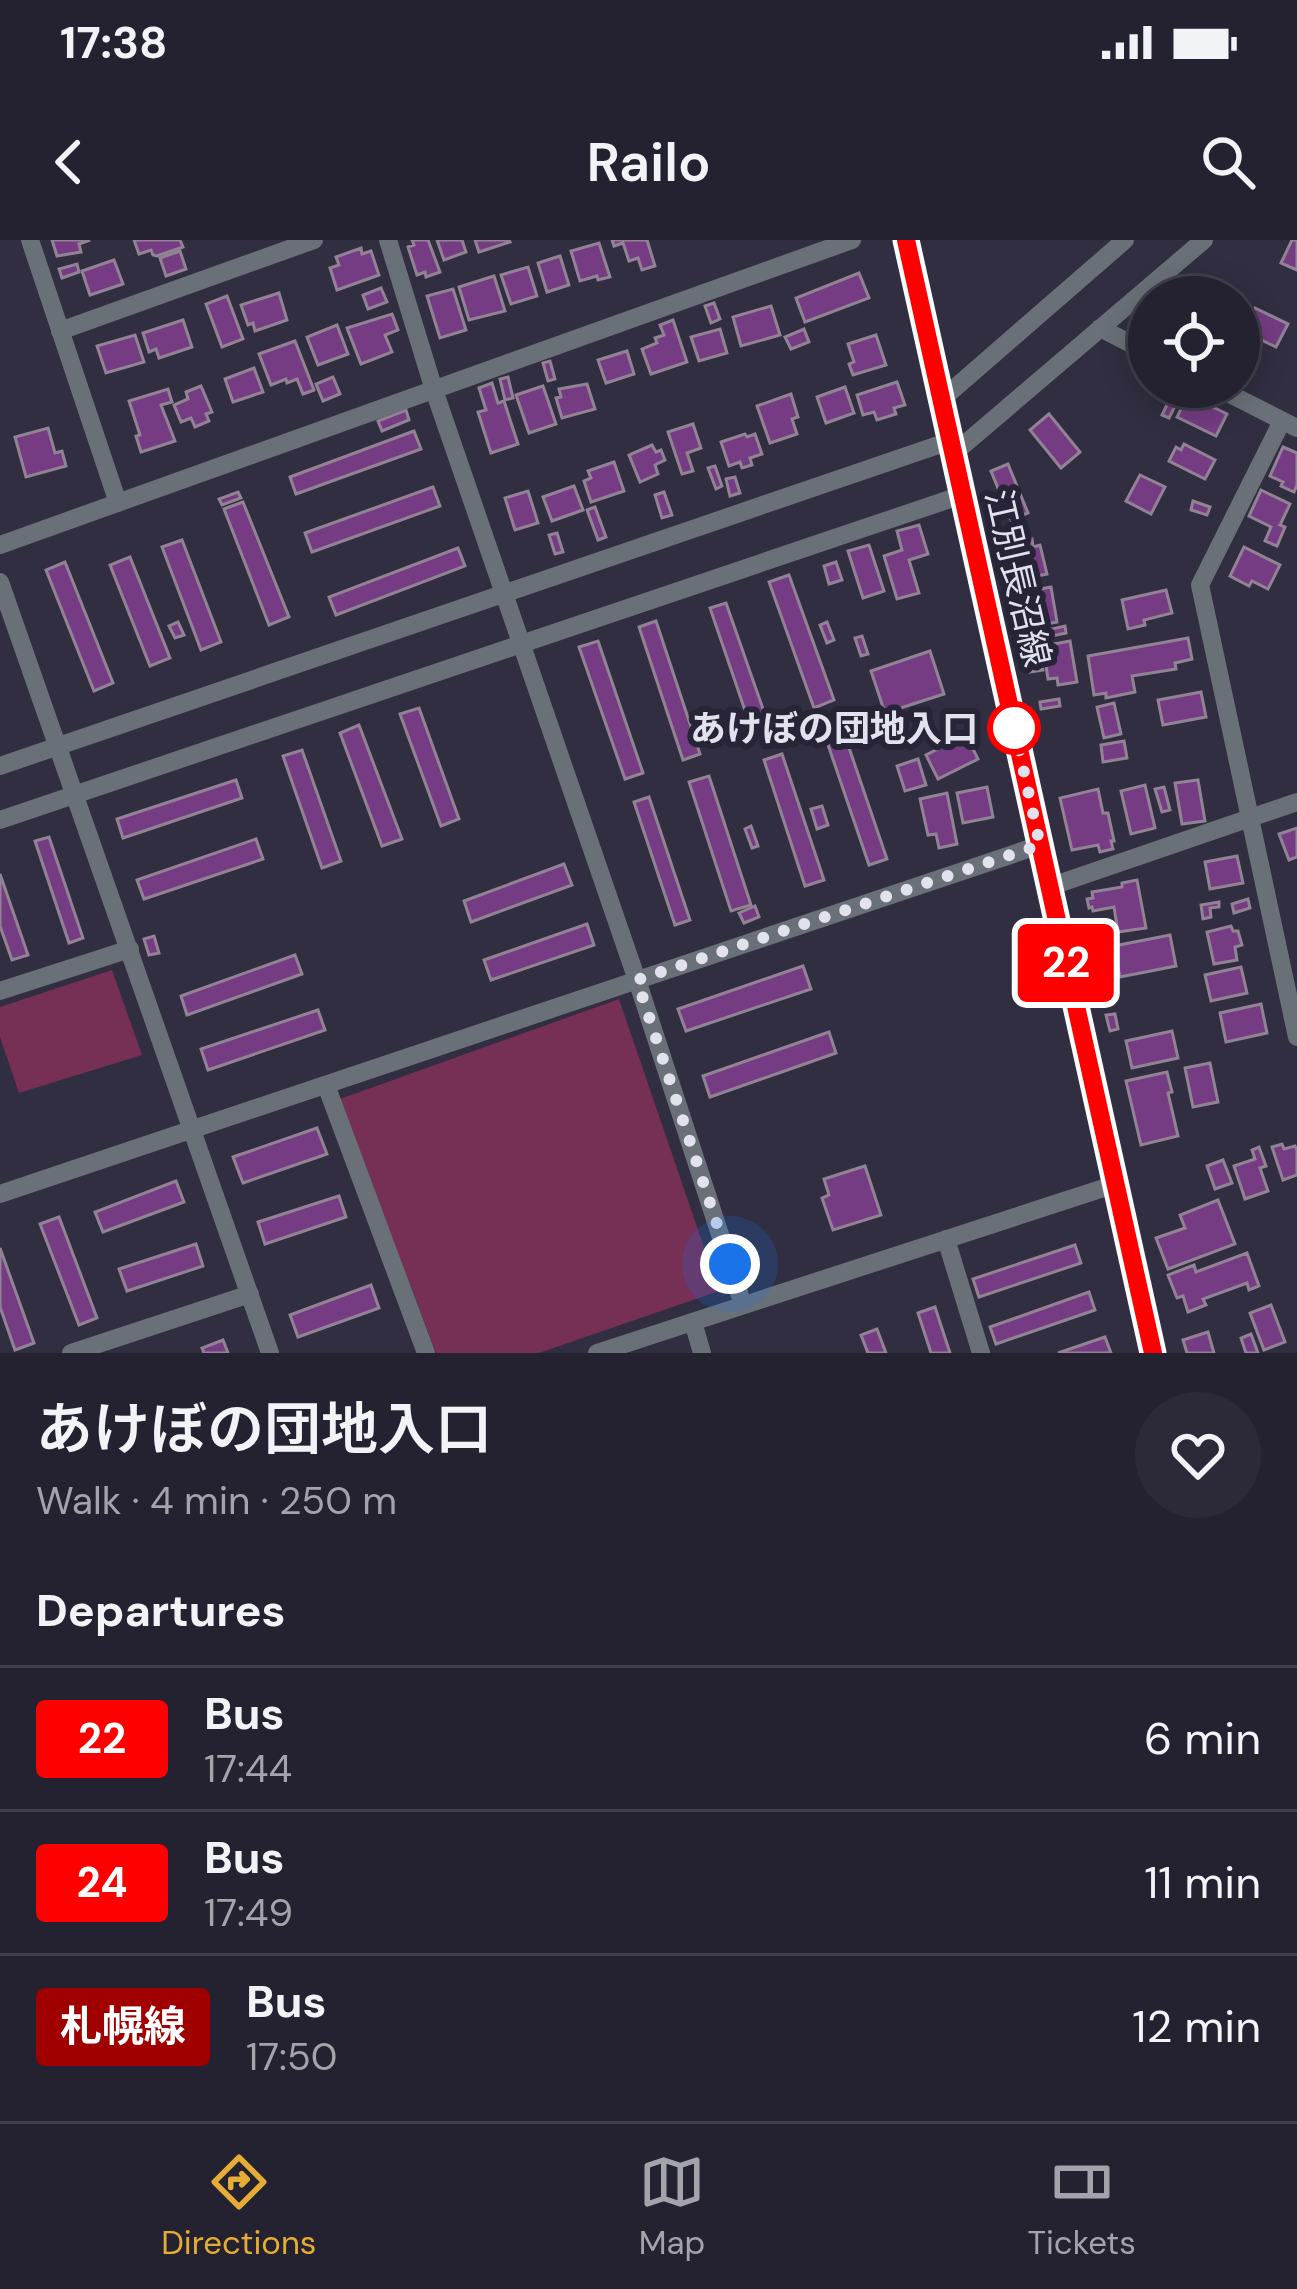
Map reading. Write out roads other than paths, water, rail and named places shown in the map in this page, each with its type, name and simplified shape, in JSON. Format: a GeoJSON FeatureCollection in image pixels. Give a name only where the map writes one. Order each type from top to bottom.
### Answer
{"type":"FeatureCollection","features":[{"type":"Feature","properties":{"kind":"main road","name":"江別長沼線"},"geometry":{"type":"LineString","coordinates":[[906,240],[1153,1353]]}},
{"type":"Feature","properties":{"kind":"street"},"geometry":{"type":"LineString","coordinates":[[30,240],[118,503]]}},
{"type":"Feature","properties":{"kind":"street"},"geometry":{"type":"LineString","coordinates":[[60,331],[314,240]]}},
{"type":"Feature","properties":{"kind":"street"},"geometry":{"type":"LineString","coordinates":[[388,240],[434,390],[743,1305]]}},
{"type":"Feature","properties":{"kind":"street"},"geometry":{"type":"LineString","coordinates":[[0,545],[852,240]]}},
{"type":"Feature","properties":{"kind":"street"},"geometry":{"type":"LineString","coordinates":[[941,400],[1125,240]]}},
{"type":"Feature","properties":{"kind":"street"},"geometry":{"type":"LineString","coordinates":[[0,766],[504,593],[952,447],[1204,240]]}},
{"type":"Feature","properties":{"kind":"street"},"geometry":{"type":"LineString","coordinates":[[1100,328],[1128,342]]}},
{"type":"Feature","properties":{"kind":"street"},"geometry":{"type":"LineString","coordinates":[[1258,408],[1290,424],[1200,585],[1297,1037]]}},
{"type":"Feature","properties":{"kind":"street"},"geometry":{"type":"LineString","coordinates":[[0,820],[962,495]]}},
{"type":"Feature","properties":{"kind":"street"},"geometry":{"type":"LineString","coordinates":[[0,582],[270,1353]]}},
{"type":"Feature","properties":{"kind":"street"},"geometry":{"type":"LineString","coordinates":[[1049,887],[1297,802]]}},
{"type":"Feature","properties":{"kind":"street"},"geometry":{"type":"LineString","coordinates":[[0,1194],[1040,845]]}},
{"type":"Feature","properties":{"kind":"street"},"geometry":{"type":"LineString","coordinates":[[0,991],[130,949]]}},
{"type":"Feature","properties":{"kind":"street"},"geometry":{"type":"LineString","coordinates":[[326,1085],[426,1353]]}},
{"type":"Feature","properties":{"kind":"street"},"geometry":{"type":"LineString","coordinates":[[597,1353],[1115,1184]]}},
{"type":"Feature","properties":{"kind":"street"},"geometry":{"type":"LineString","coordinates":[[946,1239],[981,1353]]}},
{"type":"Feature","properties":{"kind":"street"},"geometry":{"type":"LineString","coordinates":[[71,1353],[250,1294]]}},
{"type":"Feature","properties":{"kind":"street"},"geometry":{"type":"LineString","coordinates":[[692,1322],[702,1353]]}},
{"type":"Feature","properties":{"kind":"place","name":"あけぼの団地入口"},"geometry":{"type":"Point","coordinates":[1014,728]}}]}
